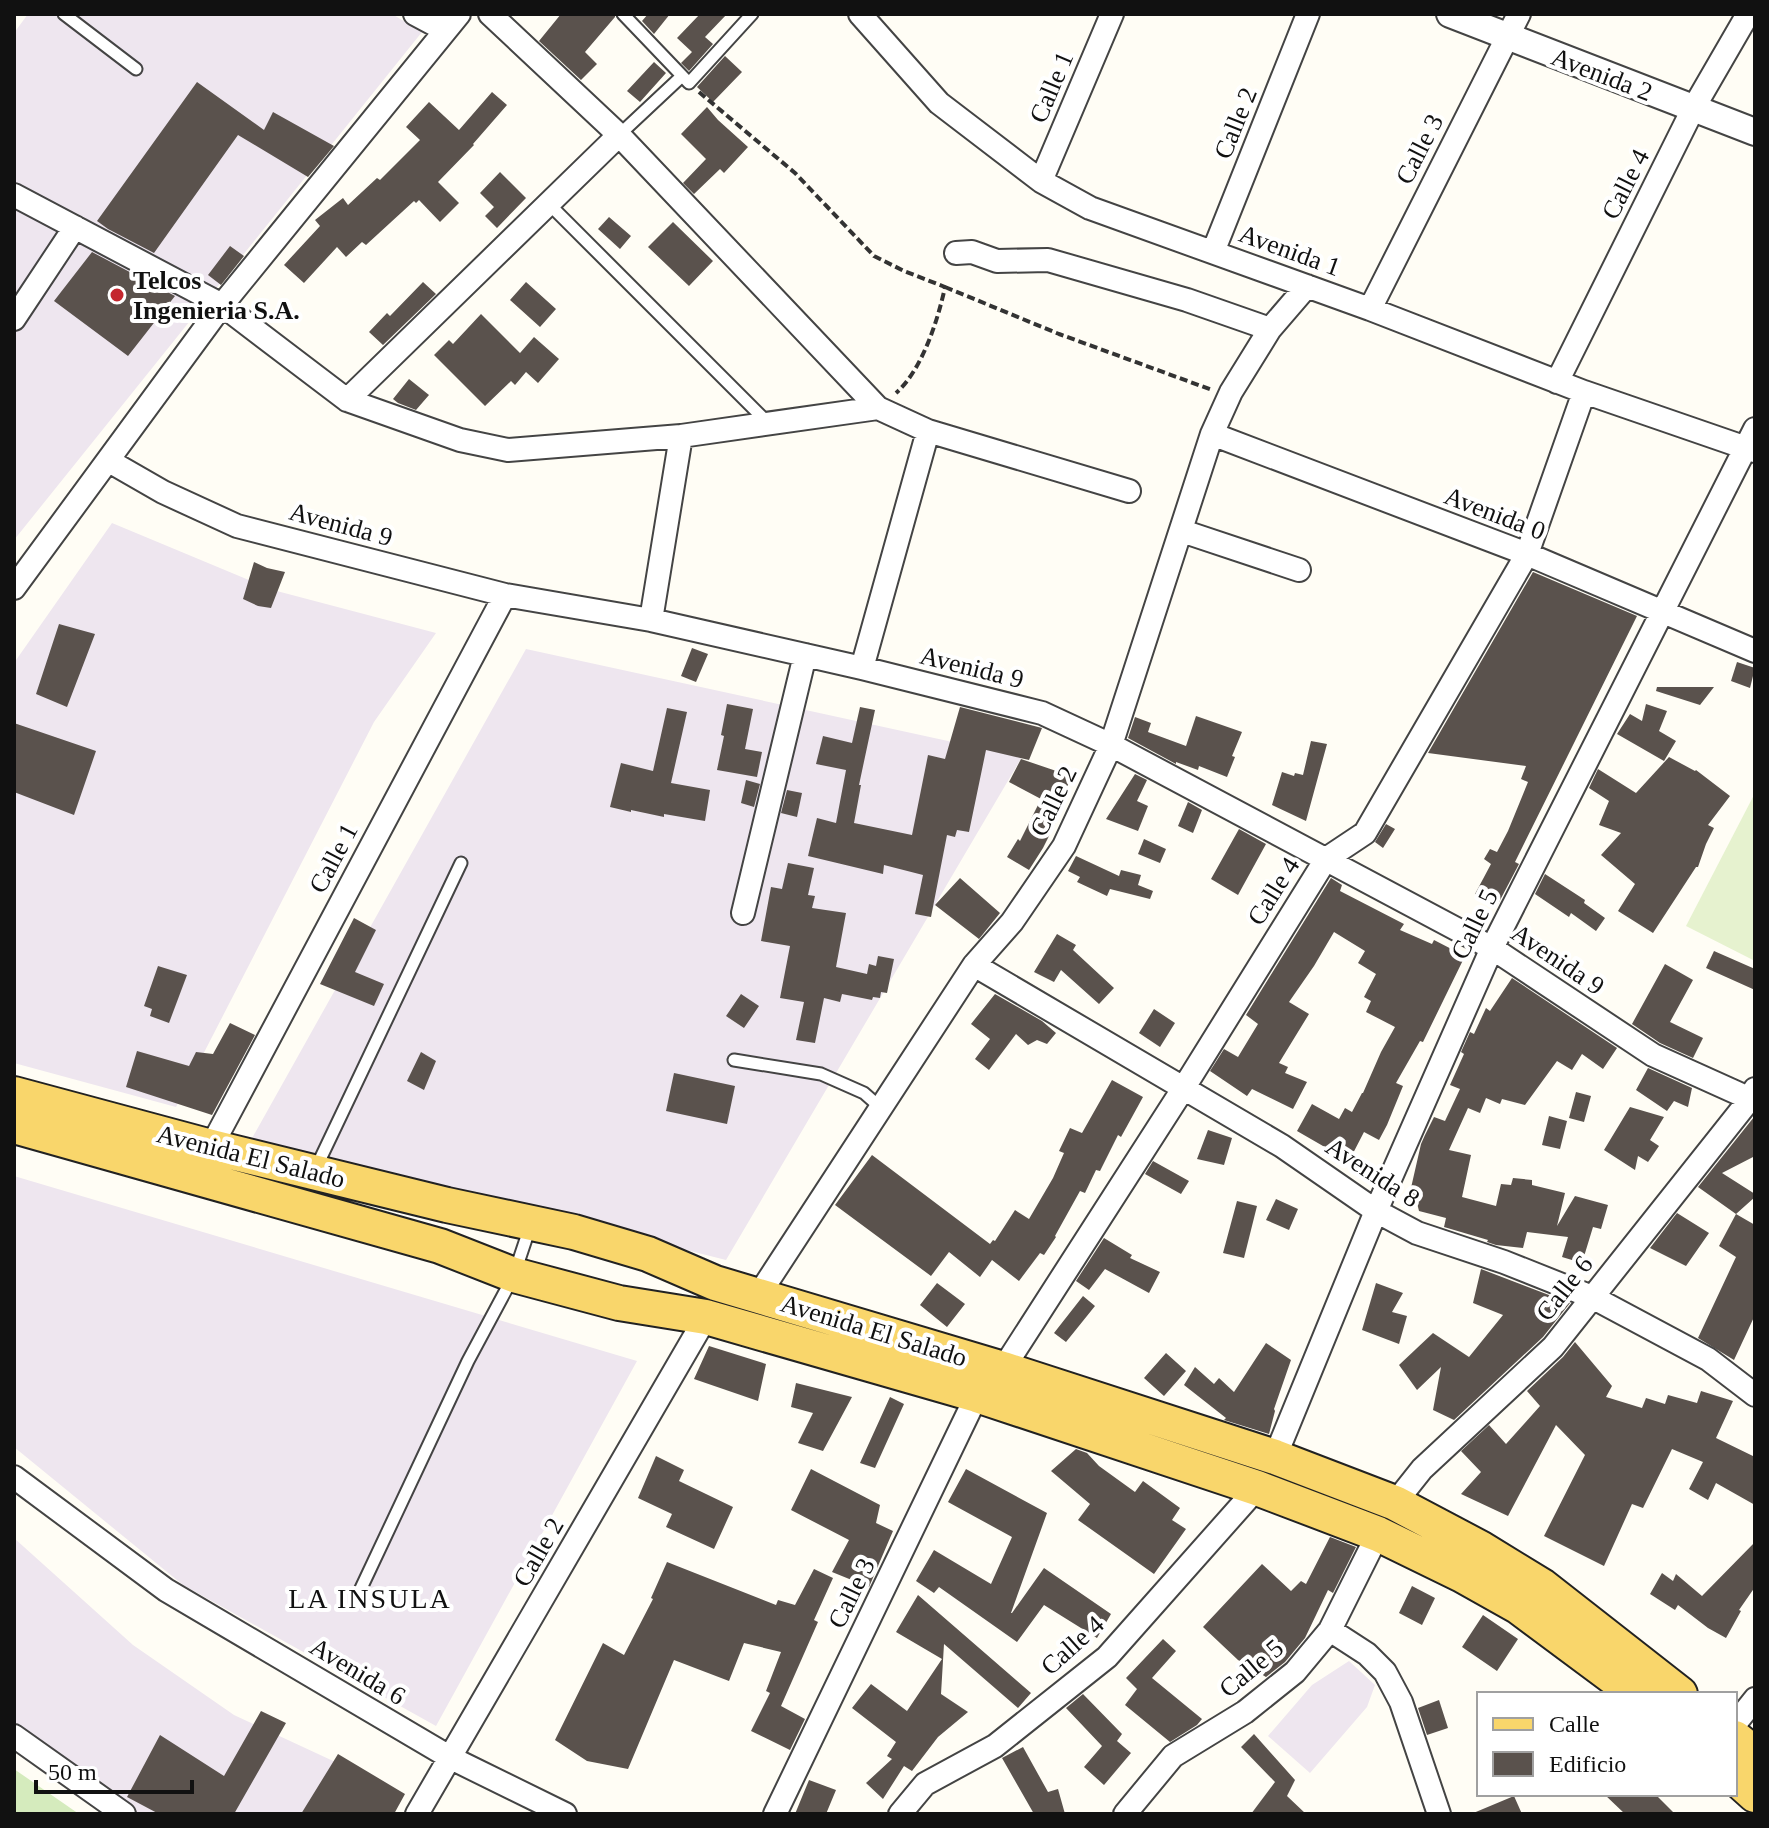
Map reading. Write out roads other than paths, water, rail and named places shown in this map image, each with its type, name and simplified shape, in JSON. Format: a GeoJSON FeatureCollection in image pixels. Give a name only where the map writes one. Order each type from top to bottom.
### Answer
{"type":"FeatureCollection","features":[{"type":"Feature","properties":{"kind":"main road","name":"Avenida El Salado"},"geometry":{"type":"LineString","coordinates":[[14,1094],[211,1147],[574,1232],[648,1254],[715,1283],[1003,1369],[1275,1457],[1395,1503],[1480,1548],[1542,1586],[1677,1692]]}},
{"type":"Feature","properties":{"kind":"main road","name":"Avenida El Salado"},"geometry":{"type":"LineString","coordinates":[[14,1126],[440,1246],[514,1275],[619,1303],[706,1317],[977,1395],[1257,1488],[1378,1534],[1462,1575],[1519,1607],[1633,1692]]}},
{"type":"Feature","properties":{"kind":"main road"},"geometry":{"type":"LineString","coordinates":[[1737,1740],[1755,1754]]}},
{"type":"Feature","properties":{"kind":"main road"},"geometry":{"type":"LineString","coordinates":[[1737,1779],[1755,1795]]}},
{"type":"Feature","properties":{"kind":"street"},"geometry":{"type":"LineString","coordinates":[[15,584],[222,305],[452,22],[415,14]]}},
{"type":"Feature","properties":{"kind":"street"},"geometry":{"type":"LineString","coordinates":[[490,14],[619,135],[878,408],[928,431],[1129,491]]}},
{"type":"Feature","properties":{"kind":"street","name":"Avenida 1"},"geometry":{"type":"LineString","coordinates":[[860,14],[939,103],[1041,181],[1090,208],[1370,309],[1584,392],[1752,442]]}},
{"type":"Feature","properties":{"kind":"street","name":"Calle 1"},"geometry":{"type":"LineString","coordinates":[[1041,181],[1112,14]]}},
{"type":"Feature","properties":{"kind":"street","name":"Calle 2"},"geometry":{"type":"LineString","coordinates":[[1213,252],[1308,14]]}},
{"type":"Feature","properties":{"kind":"street","name":"Avenida 2"},"geometry":{"type":"LineString","coordinates":[[1450,14],[1513,25],[1693,109],[1755,132]]}},
{"type":"Feature","properties":{"kind":"street","name":"Calle 4"},"geometry":{"type":"LineString","coordinates":[[1557,382],[1693,109],[1748,14]]}},
{"type":"Feature","properties":{"kind":"street","name":"Calle 3"},"geometry":{"type":"LineString","coordinates":[[1370,309],[1513,25]]}},
{"type":"Feature","properties":{"kind":"street"},"geometry":{"type":"LineString","coordinates":[[347,400],[619,135]]}},
{"type":"Feature","properties":{"kind":"street"},"geometry":{"type":"LineString","coordinates":[[14,195],[222,305],[347,400],[460,440],[508,450],[681,436],[878,408]]}},
{"type":"Feature","properties":{"kind":"street"},"geometry":{"type":"LineString","coordinates":[[14,319],[75,227]]}},
{"type":"Feature","properties":{"kind":"street"},"geometry":{"type":"LineString","coordinates":[[956,253],[972,252],[997,261],[1048,260],[1187,300],[1270,329]]}},
{"type":"Feature","properties":{"kind":"street","name":"Calle 2"},"geometry":{"type":"LineString","coordinates":[[758,1296],[974,965],[1012,922],[1064,846],[1111,745],[1212,434],[1229,397],[1270,329],[1307,286]]}},
{"type":"Feature","properties":{"kind":"street","name":"Calle 4"},"geometry":{"type":"LineString","coordinates":[[1003,1369],[1326,859],[1365,833],[1527,554],[1584,392]]}},
{"type":"Feature","properties":{"kind":"street"},"geometry":{"type":"LineString","coordinates":[[862,668],[928,431]]}},
{"type":"Feature","properties":{"kind":"street","name":"Avenida 0"},"geometry":{"type":"LineString","coordinates":[[1212,434],[1527,554],[1755,651]]}},
{"type":"Feature","properties":{"kind":"street"},"geometry":{"type":"LineString","coordinates":[[651,620],[681,436]]}},
{"type":"Feature","properties":{"kind":"street","name":"Calle 5"},"geometry":{"type":"LineString","coordinates":[[1275,1457],[1376,1211],[1492,948],[1661,613],[1752,442]]}},
{"type":"Feature","properties":{"kind":"street","name":"Avenida 9"},"geometry":{"type":"LineString","coordinates":[[109,461],[163,492],[237,526],[505,595],[651,620],[1042,713],[1111,745],[1492,948],[1653,1055],[1753,1096]]}},
{"type":"Feature","properties":{"kind":"street"},"geometry":{"type":"LineString","coordinates":[[1182,531],[1299,570]]}},
{"type":"Feature","properties":{"kind":"street","name":"Calle 1"},"geometry":{"type":"LineString","coordinates":[[211,1147],[505,595]]}},
{"type":"Feature","properties":{"kind":"street"},"geometry":{"type":"LineString","coordinates":[[743,913],[805,655]]}},
{"type":"Feature","properties":{"kind":"street","name":"Avenida 8"},"geometry":{"type":"LineString","coordinates":[[974,965],[1282,1146],[1376,1211],[1417,1233],[1504,1262],[1592,1297],[1708,1359],[1755,1395]]}},
{"type":"Feature","properties":{"kind":"street","name":"Calle 6"},"geometry":{"type":"LineString","coordinates":[[1395,1503],[1422,1469],[1553,1347],[1753,1096]]}},
{"type":"Feature","properties":{"kind":"street","name":"Calle 2"},"geometry":{"type":"LineString","coordinates":[[417,1814],[706,1317]]}},
{"type":"Feature","properties":{"kind":"street","name":"Calle 3"},"geometry":{"type":"LineString","coordinates":[[775,1814],[977,1395]]}},
{"type":"Feature","properties":{"kind":"street","name":"Avenida 6"},"geometry":{"type":"LineString","coordinates":[[14,1477],[166,1590],[451,1758],[565,1814]]}},
{"type":"Feature","properties":{"kind":"street","name":"Calle 4"},"geometry":{"type":"LineString","coordinates":[[900,1814],[925,1784],[995,1746],[1107,1657],[1257,1488]]}},
{"type":"Feature","properties":{"kind":"street","name":"Calle 5"},"geometry":{"type":"LineString","coordinates":[[1125,1814],[1173,1756],[1245,1712],[1295,1672],[1330,1630],[1378,1534]]}},
{"type":"Feature","properties":{"kind":"street"},"geometry":{"type":"LineString","coordinates":[[1330,1630],[1367,1654],[1385,1672],[1401,1702],[1439,1814]]}},
{"type":"Feature","properties":{"kind":"street"},"geometry":{"type":"LineString","coordinates":[[1737,1722],[1755,1699]]}},
{"type":"Feature","properties":{"kind":"street"},"geometry":{"type":"LineString","coordinates":[[14,1736],[124,1814]]}},
{"type":"Feature","properties":{"kind":"lane"},"geometry":{"type":"LineString","coordinates":[[64,14],[136,69]]}},
{"type":"Feature","properties":{"kind":"lane"},"geometry":{"type":"LineString","coordinates":[[623,14],[685,79]]}},
{"type":"Feature","properties":{"kind":"lane"},"geometry":{"type":"LineString","coordinates":[[619,135],[685,79],[752,14]]}},
{"type":"Feature","properties":{"kind":"lane"},"geometry":{"type":"LineString","coordinates":[[549,204],[768,423]]}},
{"type":"Feature","properties":{"kind":"lane"},"geometry":{"type":"LineString","coordinates":[[314,1172],[461,863]]}},
{"type":"Feature","properties":{"kind":"lane"},"geometry":{"type":"LineString","coordinates":[[734,1060],[821,1074],[864,1093],[881,1108]]}},
{"type":"Feature","properties":{"kind":"lane"},"geometry":{"type":"LineString","coordinates":[[356,1599],[468,1361],[514,1275],[531,1223]]}},
{"type":"Feature","properties":{"kind":"place","name":"Telcos Ingenieria S.A."},"geometry":{"type":"Point","coordinates":[117,295]}},
{"type":"Feature","properties":{"kind":"district","name":"LA INSULA"},"geometry":{"type":"Point","coordinates":[370,1598]}}]}
